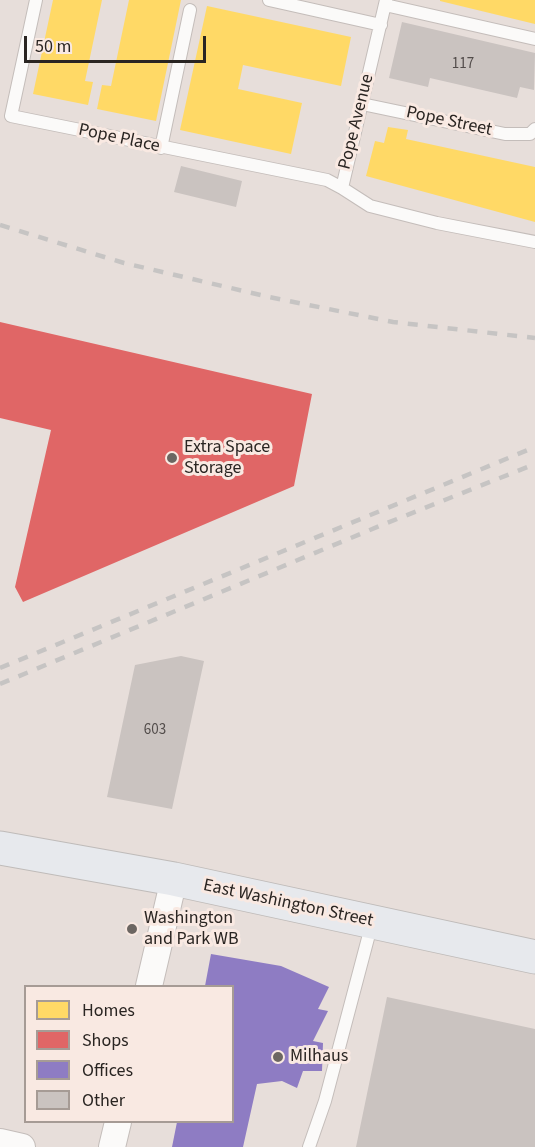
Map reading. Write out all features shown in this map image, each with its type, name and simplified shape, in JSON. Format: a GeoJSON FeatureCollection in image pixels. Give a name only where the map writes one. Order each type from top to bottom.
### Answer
{"type":"FeatureCollection","features":[{"type":"Feature","properties":{"kind":"main road","name":"East Washington Street"},"geometry":{"type":"LineString","coordinates":[[0,838],[39,855]]}},
{"type":"Feature","properties":{"kind":"main road","name":"East Washington Street"},"geometry":{"type":"LineString","coordinates":[[0,848],[174,879],[535,957]]}},
{"type":"Feature","properties":{"kind":"main road","name":"East Washington Street"},"geometry":{"type":"LineString","coordinates":[[0,857],[39,855]]}},
{"type":"Feature","properties":{"kind":"street"},"geometry":{"type":"LineString","coordinates":[[149,985],[174,879]]}},
{"type":"Feature","properties":{"kind":"street"},"geometry":{"type":"LineString","coordinates":[[112,1147],[118,1123]]}},
{"type":"Feature","properties":{"kind":"street"},"geometry":{"type":"LineString","coordinates":[[0,1142],[22,1147]]}},
{"type":"Feature","properties":{"kind":"lane","name":"Pope Place"},"geometry":{"type":"LineString","coordinates":[[36,0],[11,116],[327,180],[342,188]]}},
{"type":"Feature","properties":{"kind":"lane"},"geometry":{"type":"LineString","coordinates":[[269,0],[381,25]]}},
{"type":"Feature","properties":{"kind":"lane"},"geometry":{"type":"LineString","coordinates":[[385,2],[535,39]]}},
{"type":"Feature","properties":{"kind":"lane","name":"Pope Avenue"},"geometry":{"type":"LineString","coordinates":[[385,2],[342,188],[370,206],[437,223],[535,242]]}},
{"type":"Feature","properties":{"kind":"lane"},"geometry":{"type":"LineString","coordinates":[[161,148],[190,10]]}},
{"type":"Feature","properties":{"kind":"lane","name":"Pope Street"},"geometry":{"type":"LineString","coordinates":[[362,104],[505,134],[530,134],[535,129]]}},
{"type":"Feature","properties":{"kind":"lane"},"geometry":{"type":"LineString","coordinates":[[309,1147],[325,1101],[373,922]]}},
{"type":"Feature","properties":{"kind":"building: Homes"},"geometry":{"type":"Polygon","coordinates":[[[53,0],[102,0],[85,81],[93,82],[88,105],[33,94],[53,0]]]}},
{"type":"Feature","properties":{"kind":"building: Homes"},"geometry":{"type":"Polygon","coordinates":[[[129,0],[181,0],[156,121],[97,109],[102,85],[111,86],[129,0]]]}},
{"type":"Feature","properties":{"kind":"building: Homes"},"geometry":{"type":"Polygon","coordinates":[[[535,0],[535,24],[440,1],[535,0]]]}},
{"type":"Feature","properties":{"kind":"building: Homes"},"geometry":{"type":"Polygon","coordinates":[[[207,6],[351,37],[341,86],[243,65],[238,89],[302,103],[291,154],[180,130],[207,6]]]}},
{"type":"Feature","properties":{"kind":"building: Homes"},"geometry":{"type":"Polygon","coordinates":[[[388,127],[408,130],[406,139],[535,167],[535,222],[366,176],[375,141],[384,143],[388,127]]]}},
{"type":"Feature","properties":{"kind":"building: Shops","name":"Extra Space Storage"},"geometry":{"type":"Polygon","coordinates":[[[0,322],[312,394],[294,486],[23,602],[15,587],[51,430],[0,418],[0,322]]]}},
{"type":"Feature","properties":{"kind":"building: Offices","name":"Milhaus"},"geometry":{"type":"Polygon","coordinates":[[[211,954],[281,966],[329,987],[318,1009],[328,1011],[313,1041],[323,1043],[322,1071],[303,1071],[297,1088],[282,1081],[257,1084],[243,1147],[172,1147],[177,1123],[234,1123],[234,985],[205,985],[211,954]]]}},
{"type":"Feature","properties":{"kind":"building: Other"},"geometry":{"type":"Polygon","coordinates":[[[402,22],[535,53],[534,90],[520,87],[517,98],[430,78],[428,87],[389,78],[402,22]]]}},
{"type":"Feature","properties":{"kind":"building: Other"},"geometry":{"type":"Polygon","coordinates":[[[181,166],[242,181],[236,207],[174,192],[181,166]]]}},
{"type":"Feature","properties":{"kind":"building: Other"},"geometry":{"type":"Polygon","coordinates":[[[181,656],[204,661],[172,809],[107,797],[135,665],[181,656]]]}},
{"type":"Feature","properties":{"kind":"building: Other"},"geometry":{"type":"Polygon","coordinates":[[[387,997],[535,1029],[535,1147],[356,1147],[387,997]]]}},
{"type":"Feature","properties":{"kind":"railway"},"geometry":{"type":"LineString","coordinates":[[0,225],[124,263],[269,297],[393,322],[535,338]]}},
{"type":"Feature","properties":{"kind":"railway"},"geometry":{"type":"LineString","coordinates":[[0,668],[535,447]]}},
{"type":"Feature","properties":{"kind":"railway"},"geometry":{"type":"LineString","coordinates":[[0,684],[535,464]]}},
{"type":"Feature","properties":{"kind":"place","name":"Extra Space Storage"},"geometry":{"type":"Point","coordinates":[172,458]}},
{"type":"Feature","properties":{"kind":"place","name":"Washington and Park WB"},"geometry":{"type":"Point","coordinates":[132,929]}},
{"type":"Feature","properties":{"kind":"place","name":"Milhaus"},"geometry":{"type":"Point","coordinates":[278,1057]}}]}
